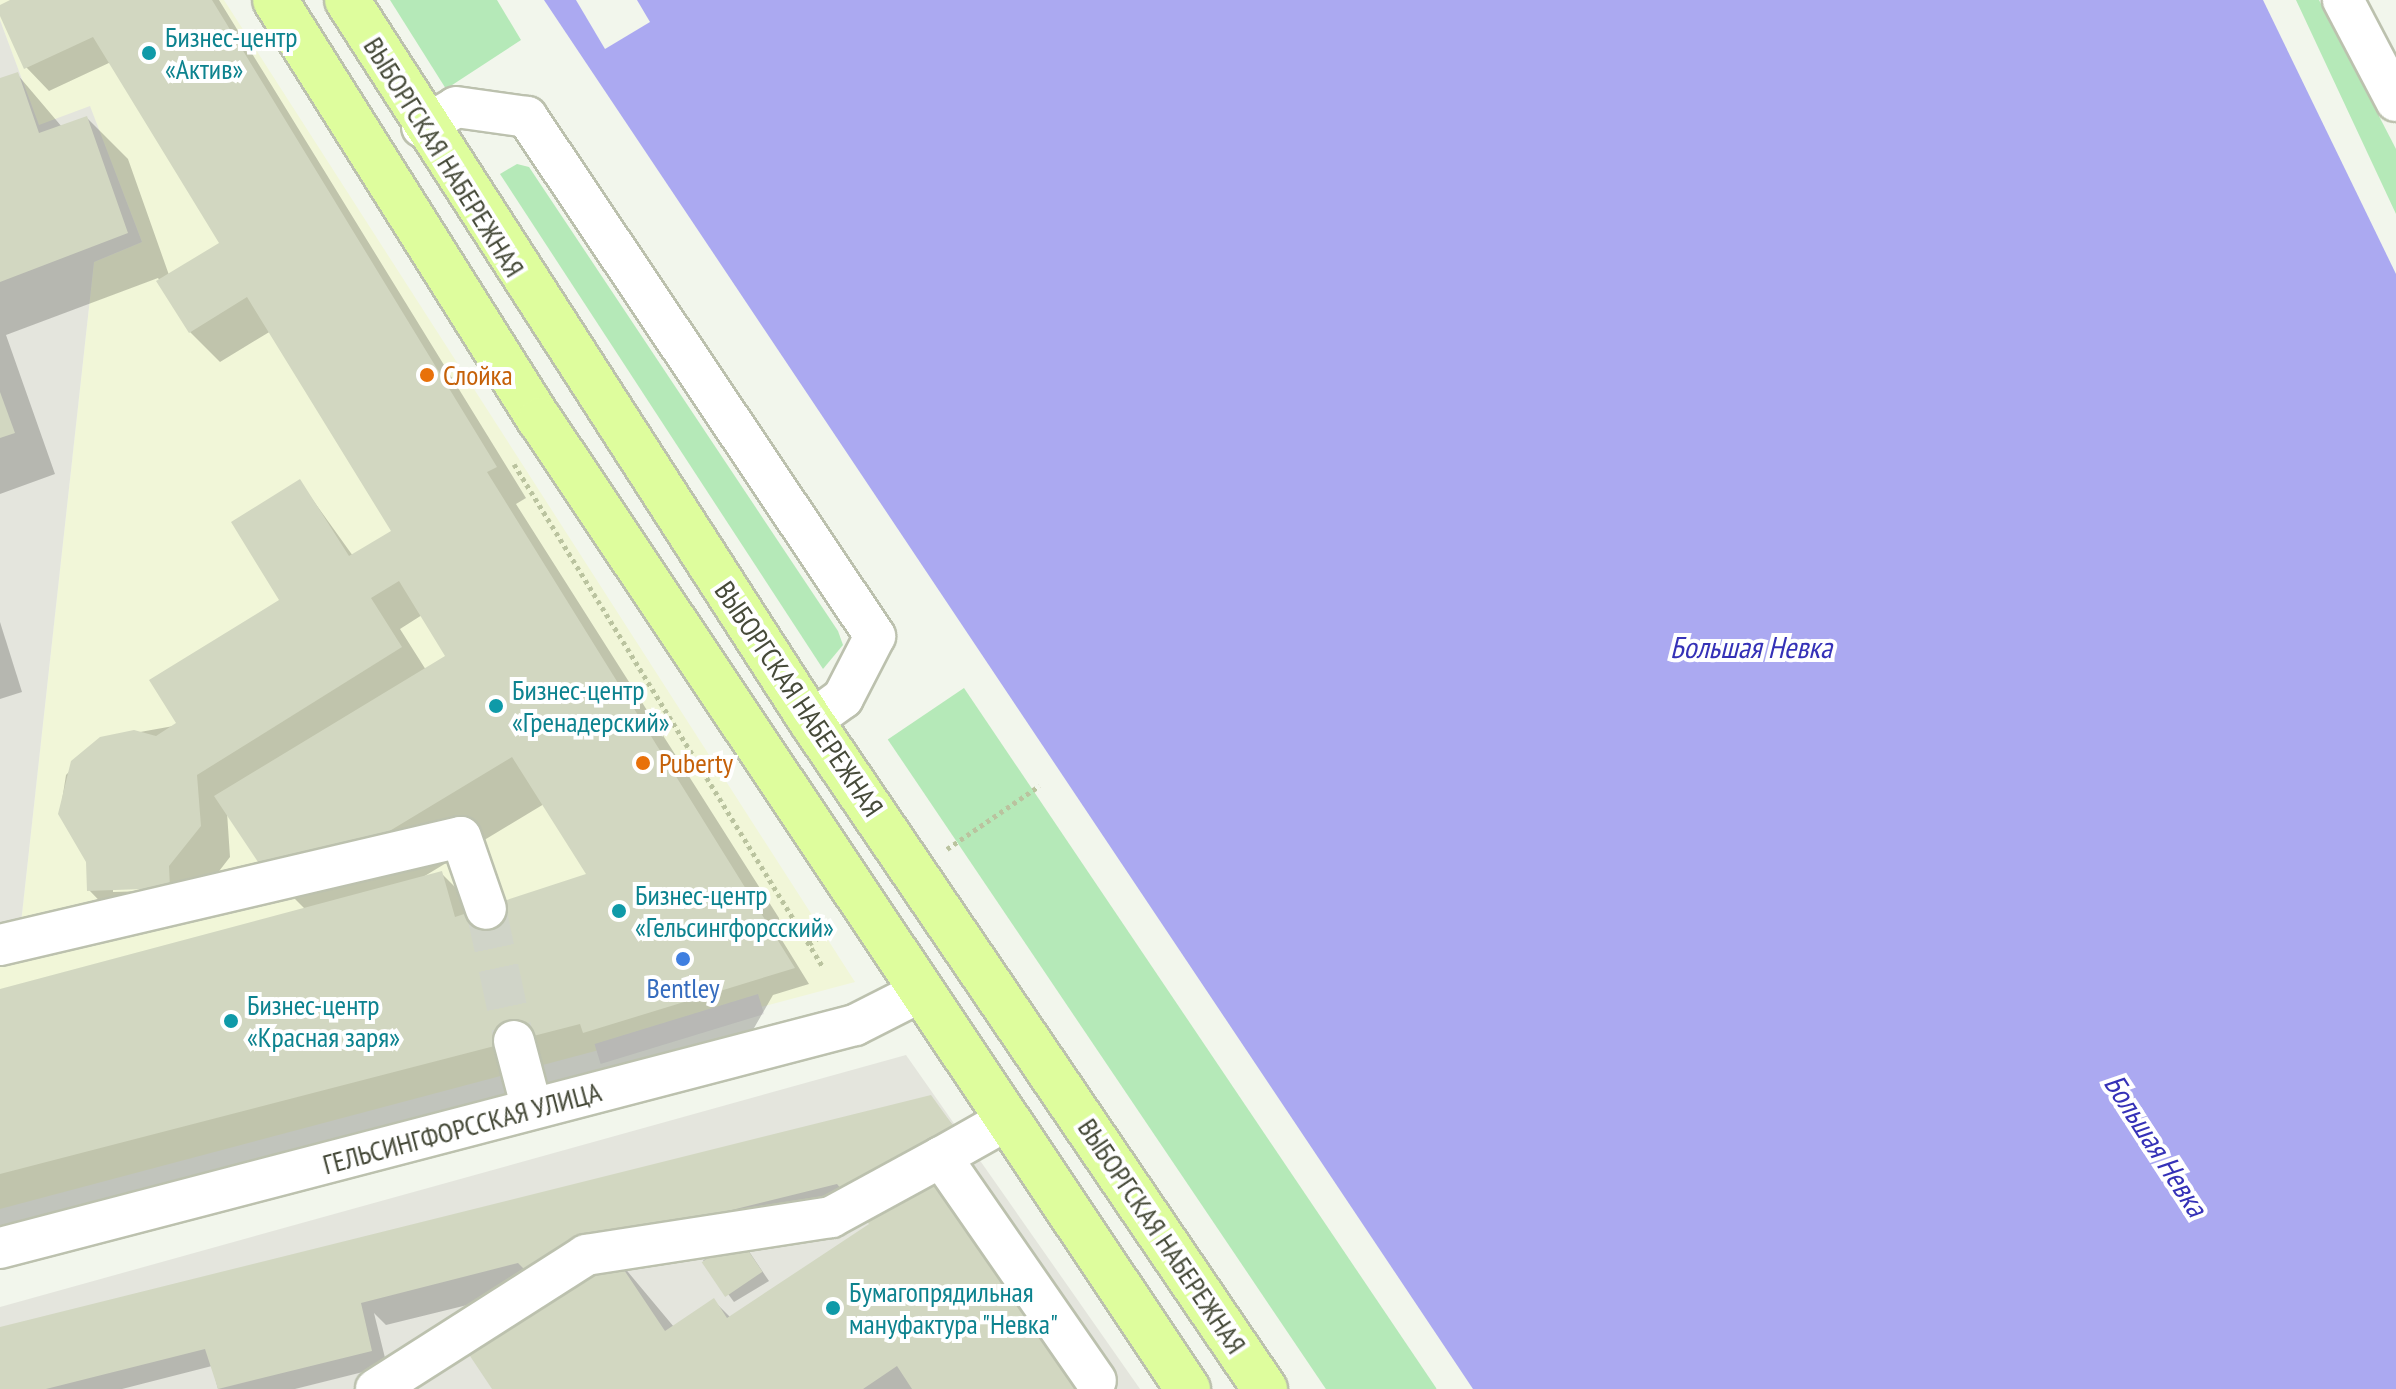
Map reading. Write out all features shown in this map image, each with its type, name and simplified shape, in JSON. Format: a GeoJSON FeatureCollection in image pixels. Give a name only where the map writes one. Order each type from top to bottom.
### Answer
{"type":"FeatureCollection","features":[{"type":"Feature","properties":{"kind":"main road","name":"ВЫБОРГСКАЯ НАБЕРЕЖНАЯ"},"geometry":{"type":"LineString","coordinates":[[275,0],[540,420],[918,993],[1188,1389]]}},
{"type":"Feature","properties":{"kind":"main road","name":"ВЫБОРГСКАЯ НАБЕРЕЖНАЯ"},"geometry":{"type":"LineString","coordinates":[[347,0],[422,127],[811,721],[1265,1389]]}},
{"type":"Feature","properties":{"kind":"street"},"geometry":{"type":"LineString","coordinates":[[2343,0],[2396,101]]}},
{"type":"Feature","properties":{"kind":"street"},"geometry":{"type":"LineString","coordinates":[[422,127],[456,107],[527,117],[875,636],[843,698],[811,721]]}},
{"type":"Feature","properties":{"kind":"street"},"geometry":{"type":"LineString","coordinates":[[0,945],[461,837],[486,909]]}},
{"type":"Feature","properties":{"kind":"street","name":"ГЕЛЬСИНГФОРССКАЯ УЛИЦА"},"geometry":{"type":"LineString","coordinates":[[0,1248],[855,1025],[918,993]]}},
{"type":"Feature","properties":{"kind":"street"},"geometry":{"type":"LineString","coordinates":[[514,1041],[532,1109]]}},
{"type":"Feature","properties":{"kind":"street"},"geometry":{"type":"LineString","coordinates":[[376,1389],[586,1255],[831,1217],[1005,1121]]}},
{"type":"Feature","properties":{"kind":"street"},"geometry":{"type":"LineString","coordinates":[[941,1157],[1096,1381]]}},
{"type":"Feature","properties":{"kind":"path"},"geometry":{"type":"LineString","coordinates":[[510,458],[823,967]]}},
{"type":"Feature","properties":{"kind":"path"},"geometry":{"type":"LineString","coordinates":[[940,854],[1039,786]]}},
{"type":"Feature","properties":{"kind":"path"},"geometry":{"type":"LineString","coordinates":[[809,944],[831,929]]}},
{"type":"Feature","properties":{"kind":"shaded area"},"geometry":{"type":"Polygon","coordinates":[[[0,0],[224,0],[855,982],[0,1209],[0,930],[21,923],[94,262],[142,242],[90,107],[39,126],[0,20],[0,0]]]}},
{"type":"Feature","properties":{"kind":"shaded area"},"geometry":{"type":"Polygon","coordinates":[[[0,20],[39,125],[90,106],[142,242],[94,262],[21,923],[0,930],[0,20]]]}},
{"type":"Feature","properties":{"kind":"shaded area"},"geometry":{"type":"Polygon","coordinates":[[[758,994],[764,1014],[601,1064],[594,1044],[758,994]]]}},
{"type":"Feature","properties":{"kind":"shaded area"},"geometry":{"type":"Polygon","coordinates":[[[906,1055],[1140,1389],[0,1389],[0,1307],[906,1055]]]}},
{"type":"Feature","properties":{"kind":"green space"},"geometry":{"type":"Polygon","coordinates":[[[390,0],[497,0],[521,40],[446,89],[390,0]]]}},
{"type":"Feature","properties":{"kind":"green space"},"geometry":{"type":"Polygon","coordinates":[[[2296,0],[2319,0],[2396,149],[2396,214],[2296,0]]]}},
{"type":"Feature","properties":{"kind":"green space"},"geometry":{"type":"Polygon","coordinates":[[[517,164],[529,167],[838,631],[843,645],[823,669],[500,174],[517,164]]]}},
{"type":"Feature","properties":{"kind":"green space"},"geometry":{"type":"Polygon","coordinates":[[[964,688],[1437,1389],[1326,1389],[888,739],[964,688]]]}},
{"type":"Feature","properties":{"kind":"water","name":"Большая Невка"},"geometry":{"type":"Polygon","coordinates":[[[544,0],[2263,0],[2396,274],[2396,1389],[1473,1389],[544,0]]]}},
{"type":"Feature","properties":{"kind":"pier"},"geometry":{"type":"Polygon","coordinates":[[[576,0],[637,0],[650,22],[605,49],[576,0]]]}},
{"type":"Feature","properties":{"kind":"building"},"geometry":{"type":"Polygon","coordinates":[[[10,0],[212,0],[497,467],[487,472],[795,968],[583,1033],[580,1024],[0,1174],[0,989],[442,871],[455,917],[586,874],[512,757],[378,838],[262,868],[214,796],[445,656],[399,581],[371,598],[402,647],[197,775],[201,826],[169,866],[170,888],[87,891],[86,862],[58,814],[71,761],[100,737],[134,730],[156,736],[176,723],[149,680],[279,600],[231,522],[300,479],[349,556],[391,531],[247,297],[189,333],[156,281],[219,243],[93,37],[24,69],[0,16],[0,5],[10,0]]]}},
{"type":"Feature","properties":{"kind":"building"},"geometry":{"type":"Polygon","coordinates":[[[18,72],[39,133],[87,116],[128,233],[0,282],[0,78],[18,72]]]}},
{"type":"Feature","properties":{"kind":"building"},"geometry":{"type":"Polygon","coordinates":[[[0,392],[15,433],[0,438],[0,392]]]}},
{"type":"Feature","properties":{"kind":"building"},"geometry":{"type":"Polygon","coordinates":[[[931,1095],[962,1138],[924,1155],[1080,1389],[912,1389],[897,1366],[863,1389],[492,1389],[466,1350],[549,1294],[518,1263],[361,1303],[372,1351],[218,1389],[205,1349],[46,1389],[0,1389],[0,1327],[931,1095]],[[837,1184],[554,1254],[612,1252],[665,1331],[714,1298],[727,1318],[869,1224],[837,1184]]]}},
{"type":"Feature","properties":{"kind":"building"},"geometry":{"type":"Polygon","coordinates":[[[739,1237],[762,1272],[725,1297],[702,1262],[739,1237]]]}},
{"type":"Feature","properties":{"kind":"tunnel"},"geometry":{"type":"LineString","coordinates":[[486,909],[514,1041]]}},
{"type":"Feature","properties":{"kind":"place","name":"Бизнес-центр «Актив»"},"geometry":{"type":"Point","coordinates":[149,53]}},
{"type":"Feature","properties":{"kind":"place","name":"Слойка"},"geometry":{"type":"Point","coordinates":[427,375]}},
{"type":"Feature","properties":{"kind":"place","name":"Бизнес-центр «Гренадерский»"},"geometry":{"type":"Point","coordinates":[496,706]}},
{"type":"Feature","properties":{"kind":"place","name":"Puberty"},"geometry":{"type":"Point","coordinates":[643,763]}},
{"type":"Feature","properties":{"kind":"place","name":"Бизнес-центр «Гельсингфорсский»"},"geometry":{"type":"Point","coordinates":[619,911]}},
{"type":"Feature","properties":{"kind":"place","name":"Bentley"},"geometry":{"type":"Point","coordinates":[683,959]}},
{"type":"Feature","properties":{"kind":"place","name":"Бизнес-центр «Красная заря»"},"geometry":{"type":"Point","coordinates":[231,1021]}},
{"type":"Feature","properties":{"kind":"place","name":"Бумагопрядильная мануфактура \"Невка\""},"geometry":{"type":"Point","coordinates":[833,1308]}}]}
